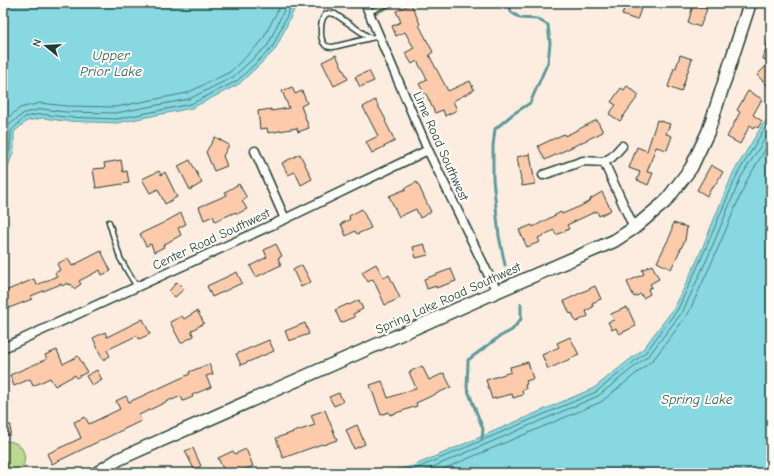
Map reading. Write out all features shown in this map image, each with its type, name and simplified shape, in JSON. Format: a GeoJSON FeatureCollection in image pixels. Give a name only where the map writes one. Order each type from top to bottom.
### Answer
{"type":"FeatureCollection","features":[{"type":"Feature","properties":{"kind":"street","name":"Spring Lake Road Southwest"},"geometry":{"type":"LineString","coordinates":[[97,473],[119,459],[614,241],[634,228],[665,202],[691,168],[708,132],[750,3]]}},
{"type":"Feature","properties":{"kind":"street","name":"Lime Road Southwest"},"geometry":{"type":"LineString","coordinates":[[367,8],[428,150],[492,282],[498,291]]}},
{"type":"Feature","properties":{"kind":"street"},"geometry":{"type":"LineString","coordinates":[[543,175],[583,161],[604,162],[612,158],[622,146]]}},
{"type":"Feature","properties":{"kind":"street","name":"Center Road Southwest"},"geometry":{"type":"LineString","coordinates":[[3,348],[285,219],[428,150]]}},
{"type":"Feature","properties":{"kind":"street"},"geometry":{"type":"LineString","coordinates":[[254,151],[285,219]]}},
{"type":"Feature","properties":{"kind":"street"},"geometry":{"type":"LineString","coordinates":[[604,162],[634,228]]}},
{"type":"Feature","properties":{"kind":"lane"},"geometry":{"type":"LineString","coordinates":[[367,8],[389,3]]}},
{"type":"Feature","properties":{"kind":"lane"},"geometry":{"type":"LineString","coordinates":[[370,38],[335,14],[329,13],[322,20],[321,31],[323,42],[329,47],[334,47],[379,36]]}},
{"type":"Feature","properties":{"kind":"lane"},"geometry":{"type":"LineString","coordinates":[[109,222],[120,258],[136,287]]}},
{"type":"Feature","properties":{"kind":"green space"},"geometry":{"type":"Polygon","coordinates":[[[371,3],[399,3],[376,14],[371,3]]]}},
{"type":"Feature","properties":{"kind":"green space"},"geometry":{"type":"Polygon","coordinates":[[[6,441],[19,445],[23,450],[23,466],[19,470],[12,473],[3,473],[3,442],[6,441]]]}},
{"type":"Feature","properties":{"kind":"water","name":"Upper Prior Lake"},"geometry":{"type":"Polygon","coordinates":[[[3,3],[295,3],[294,10],[275,50],[239,84],[192,108],[117,123],[65,121],[42,118],[27,121],[14,132],[14,150],[3,180],[3,3]]]}},
{"type":"Feature","properties":{"kind":"water","name":"Spring Lake"},"geometry":{"type":"Polygon","coordinates":[[[771,116],[771,473],[379,473],[413,466],[594,388],[643,349],[675,307],[699,256],[733,173],[763,124],[771,116]]]}},
{"type":"Feature","properties":{"kind":"building"},"geometry":{"type":"Polygon","coordinates":[[[626,3],[643,3],[637,20],[622,15],[626,3]]]}},
{"type":"Feature","properties":{"kind":"building"},"geometry":{"type":"Polygon","coordinates":[[[411,4],[420,24],[419,25],[433,52],[429,55],[448,91],[470,81],[474,90],[453,101],[457,110],[445,116],[443,110],[435,113],[426,94],[419,84],[427,79],[417,61],[412,64],[405,53],[414,48],[405,32],[396,36],[392,26],[401,22],[396,11],[411,4]]]}},
{"type":"Feature","properties":{"kind":"building"},"geometry":{"type":"Polygon","coordinates":[[[693,5],[707,9],[700,27],[688,23],[693,5]]]}},
{"type":"Feature","properties":{"kind":"building"},"geometry":{"type":"Polygon","coordinates":[[[769,37],[771,37],[771,61],[763,59],[769,37]]]}},
{"type":"Feature","properties":{"kind":"building"},"geometry":{"type":"Polygon","coordinates":[[[336,55],[348,79],[334,86],[322,62],[336,55]]]}},
{"type":"Feature","properties":{"kind":"building"},"geometry":{"type":"Polygon","coordinates":[[[680,55],[692,59],[681,92],[668,87],[680,55]]]}},
{"type":"Feature","properties":{"kind":"building"},"geometry":{"type":"Polygon","coordinates":[[[771,61],[771,89],[757,75],[771,61]]]}},
{"type":"Feature","properties":{"kind":"building"},"geometry":{"type":"Polygon","coordinates":[[[369,71],[374,81],[360,87],[355,77],[369,71]]]}},
{"type":"Feature","properties":{"kind":"building"},"geometry":{"type":"Polygon","coordinates":[[[627,86],[639,95],[620,121],[609,114],[616,105],[611,102],[621,88],[624,90],[627,86]]]}},
{"type":"Feature","properties":{"kind":"building"},"geometry":{"type":"Polygon","coordinates":[[[292,87],[295,94],[302,91],[307,103],[301,106],[309,128],[298,132],[297,128],[268,133],[267,128],[260,129],[258,111],[271,109],[271,111],[289,108],[282,91],[292,87]]]}},
{"type":"Feature","properties":{"kind":"building"},"geometry":{"type":"Polygon","coordinates":[[[748,91],[762,99],[753,115],[762,121],[758,128],[755,126],[754,128],[750,125],[740,144],[727,137],[740,112],[737,110],[748,91]]]}},
{"type":"Feature","properties":{"kind":"building"},"geometry":{"type":"Polygon","coordinates":[[[375,100],[395,141],[372,153],[366,142],[378,136],[363,107],[375,100]]]}},
{"type":"Feature","properties":{"kind":"building"},"geometry":{"type":"Polygon","coordinates":[[[597,120],[603,132],[545,160],[538,146],[564,134],[565,136],[597,120]]]}},
{"type":"Feature","properties":{"kind":"building"},"geometry":{"type":"Polygon","coordinates":[[[657,120],[670,124],[666,134],[672,136],[667,150],[656,147],[647,172],[653,173],[648,185],[637,180],[640,172],[629,168],[637,147],[647,151],[657,120]]]}},
{"type":"Feature","properties":{"kind":"building"},"geometry":{"type":"Polygon","coordinates":[[[215,137],[229,145],[223,156],[227,166],[214,171],[206,152],[215,137]]]}},
{"type":"Feature","properties":{"kind":"building"},"geometry":{"type":"Polygon","coordinates":[[[300,154],[312,179],[301,185],[295,172],[288,175],[282,163],[300,154]]]}},
{"type":"Feature","properties":{"kind":"building"},"geometry":{"type":"Polygon","coordinates":[[[530,154],[535,184],[522,186],[517,157],[530,154]]]}},
{"type":"Feature","properties":{"kind":"building"},"geometry":{"type":"Polygon","coordinates":[[[121,160],[123,172],[127,171],[129,183],[96,188],[93,169],[105,168],[104,163],[121,160]]]}},
{"type":"Feature","properties":{"kind":"building"},"geometry":{"type":"Polygon","coordinates":[[[190,160],[202,183],[190,190],[178,166],[190,160]]]}},
{"type":"Feature","properties":{"kind":"building"},"geometry":{"type":"Polygon","coordinates":[[[711,165],[723,172],[707,196],[697,190],[711,165]]]}},
{"type":"Feature","properties":{"kind":"building"},"geometry":{"type":"Polygon","coordinates":[[[159,171],[161,175],[165,172],[177,197],[165,204],[158,189],[150,193],[142,179],[159,171]]]}},
{"type":"Feature","properties":{"kind":"building"},"geometry":{"type":"Polygon","coordinates":[[[417,182],[431,212],[420,218],[416,209],[399,217],[389,196],[406,189],[405,188],[417,182]]]}},
{"type":"Feature","properties":{"kind":"building"},"geometry":{"type":"Polygon","coordinates":[[[239,184],[247,198],[242,201],[247,209],[215,221],[213,216],[204,220],[199,207],[227,195],[225,192],[239,184]]]}},
{"type":"Feature","properties":{"kind":"building"},"geometry":{"type":"Polygon","coordinates":[[[602,192],[611,210],[599,216],[597,211],[567,225],[569,229],[556,235],[554,230],[538,238],[540,242],[527,247],[519,230],[532,225],[533,227],[561,212],[562,214],[581,206],[602,192]]]}},
{"type":"Feature","properties":{"kind":"building"},"geometry":{"type":"Polygon","coordinates":[[[362,209],[371,228],[357,234],[355,231],[346,236],[341,224],[350,219],[349,216],[362,209]]]}},
{"type":"Feature","properties":{"kind":"building"},"geometry":{"type":"Polygon","coordinates":[[[181,213],[186,224],[178,228],[181,235],[154,252],[151,244],[146,246],[140,234],[181,213]]]}},
{"type":"Feature","properties":{"kind":"building"},"geometry":{"type":"Polygon","coordinates":[[[673,223],[687,227],[685,240],[671,269],[657,262],[671,234],[673,223]]]}},
{"type":"Feature","properties":{"kind":"building"},"geometry":{"type":"Polygon","coordinates":[[[276,244],[282,256],[278,258],[281,265],[256,277],[250,266],[267,257],[264,250],[276,244]]]}},
{"type":"Feature","properties":{"kind":"building"},"geometry":{"type":"Polygon","coordinates":[[[424,244],[428,255],[416,258],[413,247],[424,244]]]}},
{"type":"Feature","properties":{"kind":"building"},"geometry":{"type":"Polygon","coordinates":[[[101,251],[111,271],[102,275],[100,270],[79,281],[81,284],[74,289],[71,284],[69,285],[68,283],[62,286],[61,284],[31,296],[32,299],[9,308],[3,292],[34,279],[37,285],[57,276],[55,273],[60,270],[57,264],[68,258],[72,266],[101,251]]]}},
{"type":"Feature","properties":{"kind":"building"},"geometry":{"type":"Polygon","coordinates":[[[376,264],[384,278],[389,275],[400,298],[385,305],[373,279],[368,282],[362,272],[376,264]]]}},
{"type":"Feature","properties":{"kind":"building"},"geometry":{"type":"Polygon","coordinates":[[[302,265],[311,282],[301,287],[293,270],[302,265]]]}},
{"type":"Feature","properties":{"kind":"building"},"geometry":{"type":"Polygon","coordinates":[[[652,265],[659,279],[650,284],[652,287],[648,289],[650,294],[643,298],[641,294],[634,297],[627,282],[644,274],[642,270],[652,265]]]}},
{"type":"Feature","properties":{"kind":"building"},"geometry":{"type":"Polygon","coordinates":[[[451,269],[456,281],[436,288],[436,286],[427,289],[424,279],[451,269]]]}},
{"type":"Feature","properties":{"kind":"building"},"geometry":{"type":"Polygon","coordinates":[[[237,272],[242,283],[212,297],[207,286],[237,272]]]}},
{"type":"Feature","properties":{"kind":"building"},"geometry":{"type":"Polygon","coordinates":[[[177,282],[184,289],[175,297],[169,291],[177,282]]]}},
{"type":"Feature","properties":{"kind":"building"},"geometry":{"type":"Polygon","coordinates":[[[595,286],[601,299],[592,303],[593,307],[586,311],[588,316],[576,322],[572,313],[570,314],[564,301],[595,286]]]}},
{"type":"Feature","properties":{"kind":"building"},"geometry":{"type":"Polygon","coordinates":[[[359,300],[363,309],[353,314],[355,317],[341,323],[335,310],[359,300]]]}},
{"type":"Feature","properties":{"kind":"building"},"geometry":{"type":"Polygon","coordinates":[[[627,307],[636,326],[619,334],[616,328],[612,330],[608,322],[614,320],[611,314],[627,307]]]}},
{"type":"Feature","properties":{"kind":"building"},"geometry":{"type":"Polygon","coordinates":[[[197,311],[204,323],[191,331],[194,336],[181,343],[170,322],[182,316],[184,319],[197,311]]]}},
{"type":"Feature","properties":{"kind":"building"},"geometry":{"type":"Polygon","coordinates":[[[143,319],[150,334],[139,339],[138,335],[107,350],[110,356],[103,360],[93,338],[105,332],[107,337],[143,319]]]}},
{"type":"Feature","properties":{"kind":"building"},"geometry":{"type":"Polygon","coordinates":[[[305,323],[309,334],[289,341],[285,331],[305,323]]]}},
{"type":"Feature","properties":{"kind":"building"},"geometry":{"type":"Polygon","coordinates":[[[570,337],[579,355],[548,369],[542,355],[559,347],[557,343],[570,337]]]}},
{"type":"Feature","properties":{"kind":"building"},"geometry":{"type":"Polygon","coordinates":[[[269,340],[274,351],[241,365],[236,354],[269,340]]]}},
{"type":"Feature","properties":{"kind":"building"},"geometry":{"type":"Polygon","coordinates":[[[57,350],[63,364],[78,356],[87,372],[76,378],[75,375],[55,386],[50,378],[33,386],[30,379],[14,386],[10,375],[47,359],[45,355],[57,350]]]}},
{"type":"Feature","properties":{"kind":"building"},"geometry":{"type":"Polygon","coordinates":[[[528,362],[533,379],[526,381],[526,389],[522,390],[523,395],[513,398],[512,394],[492,399],[486,380],[511,372],[510,367],[528,362]]]}},
{"type":"Feature","properties":{"kind":"building"},"geometry":{"type":"Polygon","coordinates":[[[209,364],[213,374],[206,376],[211,387],[192,395],[193,397],[183,401],[181,396],[172,399],[139,415],[141,421],[52,464],[47,454],[81,438],[74,422],[85,417],[89,424],[120,409],[116,401],[126,396],[129,402],[190,374],[189,372],[209,364]]]}},
{"type":"Feature","properties":{"kind":"building"},"geometry":{"type":"Polygon","coordinates":[[[422,366],[429,380],[444,373],[451,387],[416,403],[417,406],[390,415],[389,412],[381,415],[370,385],[382,381],[388,398],[416,388],[409,372],[422,366]]]}},
{"type":"Feature","properties":{"kind":"building"},"geometry":{"type":"Polygon","coordinates":[[[97,370],[102,380],[92,386],[86,376],[97,370]]]}},
{"type":"Feature","properties":{"kind":"building"},"geometry":{"type":"Polygon","coordinates":[[[339,393],[343,402],[334,406],[329,397],[339,393]]]}},
{"type":"Feature","properties":{"kind":"building"},"geometry":{"type":"Polygon","coordinates":[[[325,410],[337,440],[283,458],[276,438],[315,425],[311,415],[325,410]]]}},
{"type":"Feature","properties":{"kind":"building"},"geometry":{"type":"Polygon","coordinates":[[[3,425],[11,425],[10,435],[3,435],[3,425]]]}},
{"type":"Feature","properties":{"kind":"building"},"geometry":{"type":"Polygon","coordinates":[[[357,425],[365,444],[354,449],[346,430],[357,425]]]}},
{"type":"Feature","properties":{"kind":"building"},"geometry":{"type":"Polygon","coordinates":[[[193,448],[201,466],[194,469],[185,451],[193,448]]]}},
{"type":"Feature","properties":{"kind":"building"},"geometry":{"type":"Polygon","coordinates":[[[246,449],[253,466],[238,473],[225,473],[218,458],[233,451],[235,454],[246,449]]]}},
{"type":"Feature","properties":{"kind":"waterway"},"geometry":{"type":"LineString","coordinates":[[505,265],[499,236],[493,179],[493,146],[495,129],[513,114],[530,103],[548,62],[550,43],[548,25],[537,19],[520,18],[511,12],[509,3]]}},
{"type":"Feature","properties":{"kind":"waterway"},"geometry":{"type":"LineString","coordinates":[[482,439],[483,429],[467,388],[468,360],[499,337],[512,330],[521,319],[521,304]]}}]}
